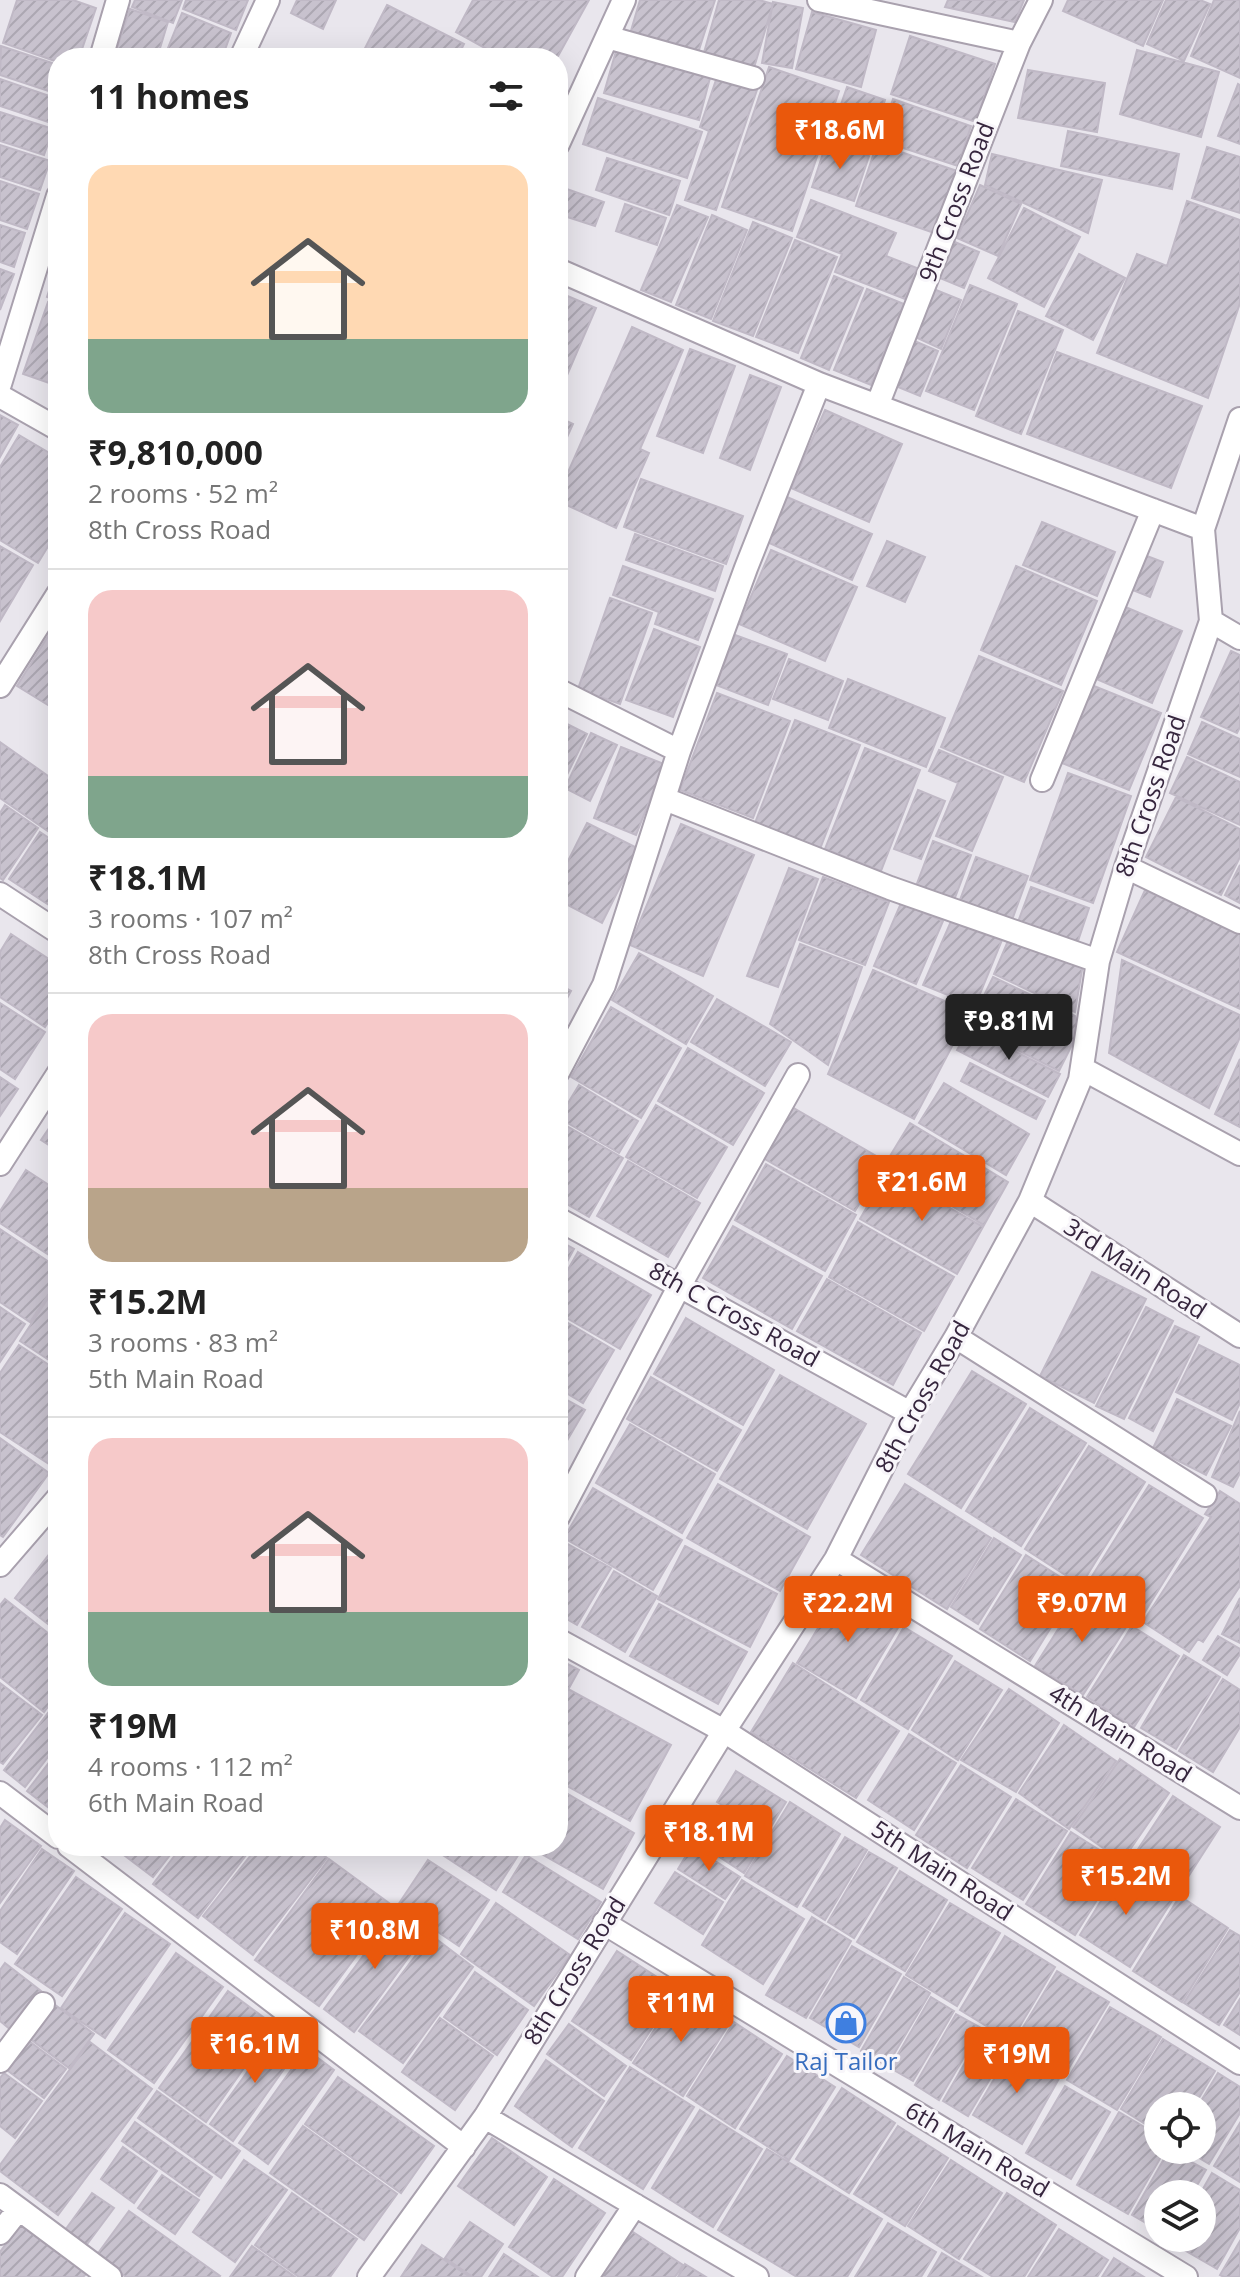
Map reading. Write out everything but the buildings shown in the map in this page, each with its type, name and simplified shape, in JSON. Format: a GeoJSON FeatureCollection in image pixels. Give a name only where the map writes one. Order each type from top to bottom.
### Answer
{"type":"FeatureCollection","features":[{"type":"Feature","properties":{"kind":"street"},"geometry":{"type":"LineString","coordinates":[[104,48],[118,0]]}},
{"type":"Feature","properties":{"kind":"street"},"geometry":{"type":"LineString","coordinates":[[246,48],[268,0]]}},
{"type":"Feature","properties":{"kind":"street"},"geometry":{"type":"LineString","coordinates":[[568,122],[624,0]]}},
{"type":"Feature","properties":{"kind":"street"},"geometry":{"type":"LineString","coordinates":[[819,0],[1019,43]]}},
{"type":"Feature","properties":{"kind":"street","name":"9th Cross Road"},"geometry":{"type":"LineString","coordinates":[[877,406],[1019,43],[1041,0]]}},
{"type":"Feature","properties":{"kind":"street"},"geometry":{"type":"LineString","coordinates":[[607,37],[753,78]]}},
{"type":"Feature","properties":{"kind":"street"},"geometry":{"type":"LineString","coordinates":[[0,384],[48,228]]}},
{"type":"Feature","properties":{"kind":"street"},"geometry":{"type":"LineString","coordinates":[[568,274],[819,384],[1203,529]]}},
{"type":"Feature","properties":{"kind":"street"},"geometry":{"type":"LineString","coordinates":[[568,1053],[604,985],[679,751],[746,568],[819,384]]}},
{"type":"Feature","properties":{"kind":"street"},"geometry":{"type":"LineString","coordinates":[[0,396],[48,423]]}},
{"type":"Feature","properties":{"kind":"street","name":"8th Cross Road"},"geometry":{"type":"LineString","coordinates":[[369,2277],[485,2117],[724,1731],[836,1559],[910,1413],[956,1337],[1030,1201],[1083,1069],[1098,961],[1126,867],[1211,621],[1203,529],[1240,419]]}},
{"type":"Feature","properties":{"kind":"street"},"geometry":{"type":"LineString","coordinates":[[1042,780],[1153,510]]}},
{"type":"Feature","properties":{"kind":"street"},"geometry":{"type":"LineString","coordinates":[[3,675],[48,609]]}},
{"type":"Feature","properties":{"kind":"street"},"geometry":{"type":"LineString","coordinates":[[1211,621],[1240,638]]}},
{"type":"Feature","properties":{"kind":"street"},"geometry":{"type":"LineString","coordinates":[[568,695],[679,751]]}},
{"type":"Feature","properties":{"kind":"street"},"geometry":{"type":"LineString","coordinates":[[665,799],[890,888],[1098,961]]}},
{"type":"Feature","properties":{"kind":"street"},"geometry":{"type":"LineString","coordinates":[[1126,867],[1240,922]]}},
{"type":"Feature","properties":{"kind":"street"},"geometry":{"type":"LineString","coordinates":[[0,894],[48,925]]}},
{"type":"Feature","properties":{"kind":"street"},"geometry":{"type":"LineString","coordinates":[[1083,1069],[1240,1154]]}},
{"type":"Feature","properties":{"kind":"street"},"geometry":{"type":"LineString","coordinates":[[568,1498],[680,1285],[798,1075]]}},
{"type":"Feature","properties":{"kind":"street"},"geometry":{"type":"LineString","coordinates":[[0,1164],[48,1090]]}},
{"type":"Feature","properties":{"kind":"street","name":"3rd Main Road"},"geometry":{"type":"LineString","coordinates":[[1030,1201],[1240,1336]]}},
{"type":"Feature","properties":{"kind":"street","name":"8th C Cross Road"},"geometry":{"type":"LineString","coordinates":[[568,1224],[910,1413]]}},
{"type":"Feature","properties":{"kind":"street"},"geometry":{"type":"LineString","coordinates":[[956,1337],[1205,1495]]}},
{"type":"Feature","properties":{"kind":"street"},"geometry":{"type":"LineString","coordinates":[[0,1565],[48,1510]]}},
{"type":"Feature","properties":{"kind":"street","name":"4th Main Road"},"geometry":{"type":"LineString","coordinates":[[836,1559],[1240,1808]]}},
{"type":"Feature","properties":{"kind":"street","name":"5th Main Road"},"geometry":{"type":"LineString","coordinates":[[568,1645],[724,1731],[1240,2063]]}},
{"type":"Feature","properties":{"kind":"street"},"geometry":{"type":"LineString","coordinates":[[0,1793],[48,1829]]}},
{"type":"Feature","properties":{"kind":"street"},"geometry":{"type":"LineString","coordinates":[[82,1856],[464,2147]]}},
{"type":"Feature","properties":{"kind":"street","name":"6th Main Road"},"geometry":{"type":"LineString","coordinates":[[604,1923],[1186,2277]]}},
{"type":"Feature","properties":{"kind":"street"},"geometry":{"type":"LineString","coordinates":[[0,2061],[43,2004]]}},
{"type":"Feature","properties":{"kind":"street"},"geometry":{"type":"LineString","coordinates":[[485,2117],[757,2277]]}},
{"type":"Feature","properties":{"kind":"street"},"geometry":{"type":"LineString","coordinates":[[0,2195],[110,2277]]}},
{"type":"Feature","properties":{"kind":"street"},"geometry":{"type":"LineString","coordinates":[[587,2277],[635,2205]]}},
{"type":"Feature","properties":{"kind":"street"},"geometry":{"type":"LineString","coordinates":[[0,2233],[19,2209]]}},
{"type":"Feature","properties":{"kind":"place","name":"Raj Tailor"},"geometry":{"type":"Point","coordinates":[846,2023]}}]}
